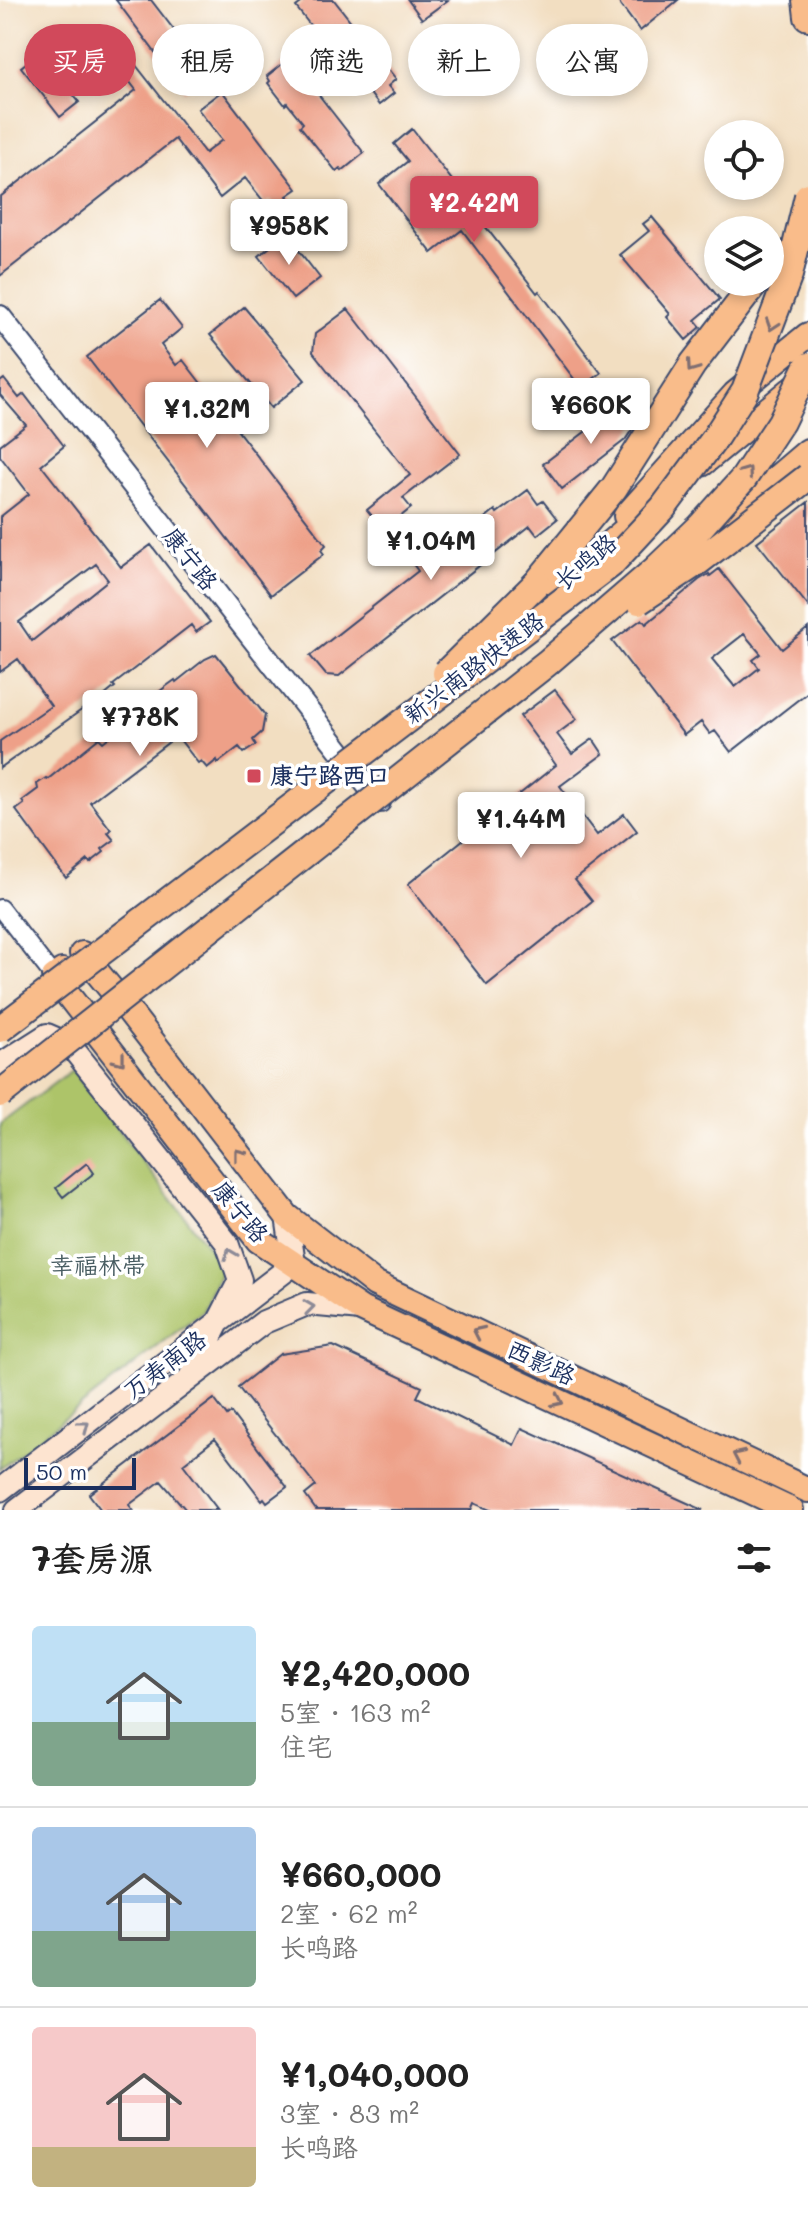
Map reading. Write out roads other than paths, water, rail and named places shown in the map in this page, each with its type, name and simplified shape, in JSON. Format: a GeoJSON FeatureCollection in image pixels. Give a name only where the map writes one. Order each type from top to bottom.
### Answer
{"type":"FeatureCollection","features":[{"type":"Feature","properties":{"kind":"highway"},"geometry":{"type":"LineString","coordinates":[[807,0],[808,17]]}},
{"type":"Feature","properties":{"kind":"highway","name":"新兴南路快速路"},"geometry":{"type":"LineString","coordinates":[[0,1029],[610,565],[663,508],[713,441],[745,391],[789,275],[808,196]]}},
{"type":"Feature","properties":{"kind":"highway"},"geometry":{"type":"LineString","coordinates":[[784,251],[808,226]]}},
{"type":"Feature","properties":{"kind":"highway"},"geometry":{"type":"LineString","coordinates":[[384,735],[537,583],[614,488],[693,364],[745,296]]}},
{"type":"Feature","properties":{"kind":"highway","name":"新兴南路快速路"},"geometry":{"type":"LineString","coordinates":[[0,1094],[547,663],[701,526],[744,478],[781,422],[808,366]]}},
{"type":"Feature","properties":{"kind":"highway"},"geometry":{"type":"LineString","coordinates":[[547,663],[699,561],[808,477]]}},
{"type":"Feature","properties":{"kind":"main road"},"geometry":{"type":"LineString","coordinates":[[579,568],[735,394],[808,335]]}},
{"type":"Feature","properties":{"kind":"main road","name":"长鸣路"},"geometry":{"type":"LineString","coordinates":[[54,977],[579,568],[808,376]]}},
{"type":"Feature","properties":{"kind":"main road"},"geometry":{"type":"LineString","coordinates":[[96,1029],[609,622],[808,451]]}},
{"type":"Feature","properties":{"kind":"main road","name":"西影路"},"geometry":{"type":"LineString","coordinates":[[82,954],[287,1216],[375,1284],[808,1490]]}},
{"type":"Feature","properties":{"kind":"main road"},"geometry":{"type":"LineString","coordinates":[[0,1016],[54,977]]}},
{"type":"Feature","properties":{"kind":"main road"},"geometry":{"type":"LineString","coordinates":[[6,1060],[54,977]]}},
{"type":"Feature","properties":{"kind":"main road","name":"康宁路"},"geometry":{"type":"LineString","coordinates":[[54,977],[258,1240],[361,1309]]}},
{"type":"Feature","properties":{"kind":"main road"},"geometry":{"type":"LineString","coordinates":[[6,1060],[47,1035],[70,1045],[227,1243],[240,1280],[189,1379]]}},
{"type":"Feature","properties":{"kind":"main road"},"geometry":{"type":"LineString","coordinates":[[0,1490],[294,1264],[287,1216]]}},
{"type":"Feature","properties":{"kind":"main road","name":"万寿南路"},"geometry":{"type":"LineString","coordinates":[[17,1510],[264,1322],[307,1304],[361,1309]]}},
{"type":"Feature","properties":{"kind":"main road","name":"西影路"},"geometry":{"type":"LineString","coordinates":[[361,1309],[791,1510]]}},
{"type":"Feature","properties":{"kind":"street","name":"康宁路"},"geometry":{"type":"LineString","coordinates":[[0,316],[380,802]]}},
{"type":"Feature","properties":{"kind":"street"},"geometry":{"type":"LineString","coordinates":[[0,908],[54,977]]}},
{"type":"Feature","properties":{"kind":"place","name":"康宁路西口"},"geometry":{"type":"Point","coordinates":[254,776]}},
{"type":"Feature","properties":{"kind":"park label","name":"幸福林带"},"geometry":{"type":"Point","coordinates":[98,1266]}}]}
